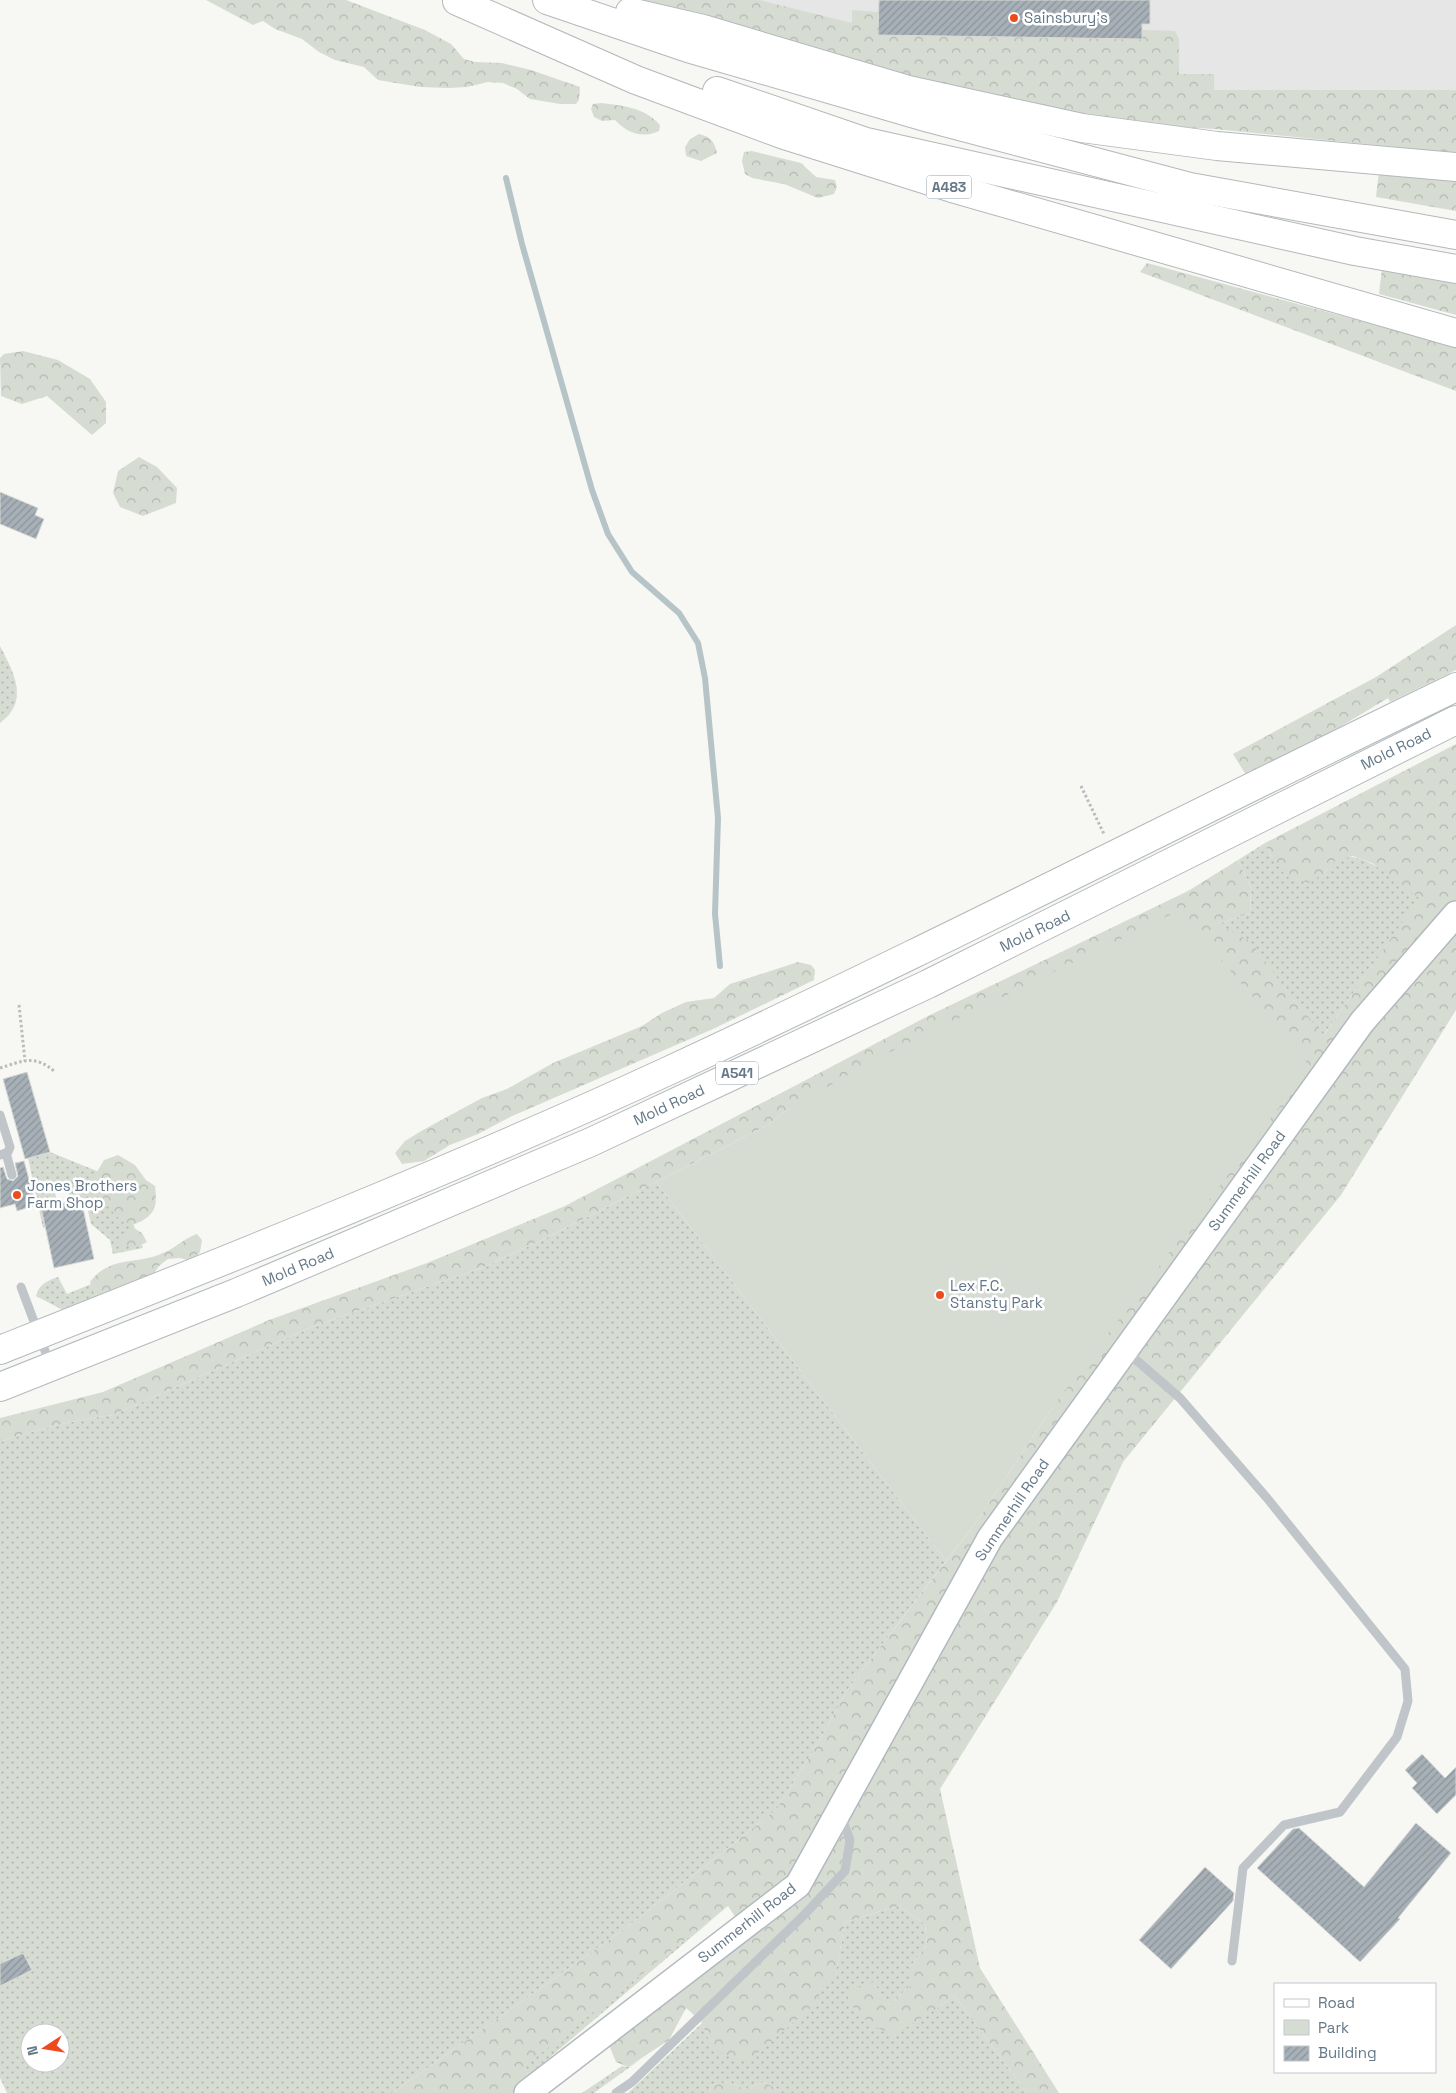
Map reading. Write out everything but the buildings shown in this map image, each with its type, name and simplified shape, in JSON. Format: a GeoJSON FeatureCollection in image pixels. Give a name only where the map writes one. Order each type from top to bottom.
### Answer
{"type":"FeatureCollection","features":[{"type":"Feature","properties":{"kind":"main road","name":"A483"},"geometry":{"type":"LineString","coordinates":[[456,0],[866,142],[1355,250],[1456,269]]}},
{"type":"Feature","properties":{"kind":"main road","name":"A483"},"geometry":{"type":"LineString","coordinates":[[456,0],[636,80],[784,135],[952,188],[1456,333]]}},
{"type":"Feature","properties":{"kind":"main road"},"geometry":{"type":"LineString","coordinates":[[547,0],[688,48],[928,118],[1190,187],[1456,235]]}},
{"type":"Feature","properties":{"kind":"main road"},"geometry":{"type":"LineString","coordinates":[[575,0],[703,29],[908,90],[1082,128],[1217,146],[1456,167]]}},
{"type":"Feature","properties":{"kind":"main road","name":"Mold Road"},"geometry":{"type":"LineString","coordinates":[[0,1387],[245,1289],[591,1142],[928,984],[1122,869],[1456,687]]}},
{"type":"Feature","properties":{"kind":"main road","name":"Mold Road"},"geometry":{"type":"LineString","coordinates":[[0,1350],[267,1243],[495,1147],[640,1083],[930,946],[1122,869],[1456,720]]}},
{"type":"Feature","properties":{"kind":"street","name":"Summerhill Road"},"geometry":{"type":"LineString","coordinates":[[527,2093],[798,1885],[990,1538],[1362,1022],[1456,914]]}},
{"type":"Feature","properties":{"kind":"lane"},"geometry":{"type":"LineString","coordinates":[[0,1115],[10,1147],[10,1150],[3,1154],[12,1175]]}},
{"type":"Feature","properties":{"kind":"lane"},"geometry":{"type":"LineString","coordinates":[[21,1287],[51,1367]]}},
{"type":"Feature","properties":{"kind":"lane"},"geometry":{"type":"LineString","coordinates":[[1125,1350],[1180,1398],[1267,1498],[1404,1669],[1408,1700],[1397,1736],[1340,1812],[1284,1825],[1243,1868],[1232,1960]]}},
{"type":"Feature","properties":{"kind":"lane"},"geometry":{"type":"LineString","coordinates":[[616,2093],[632,2082],[804,1915],[845,1871],[850,1840],[839,1811]]}},
{"type":"Feature","properties":{"kind":"path"},"geometry":{"type":"LineString","coordinates":[[1081,786],[1122,869]]}},
{"type":"Feature","properties":{"kind":"path"},"geometry":{"type":"LineString","coordinates":[[19,1005],[25,1061]]}},
{"type":"Feature","properties":{"kind":"path"},"geometry":{"type":"LineString","coordinates":[[0,1068],[36,1060],[46,1064],[55,1072]]}},
{"type":"Feature","properties":{"kind":"shaded area"},"geometry":{"type":"Polygon","coordinates":[[[700,0],[1456,0],[1456,130],[1077,100],[700,0]]]}},
{"type":"Feature","properties":{"kind":"green space"},"geometry":{"type":"Polygon","coordinates":[[[206,0],[346,0],[425,30],[451,44],[464,59],[475,62],[502,63],[531,70],[580,87],[579,100],[576,104],[560,104],[530,99],[517,89],[503,83],[488,82],[467,87],[449,88],[420,87],[378,80],[364,67],[335,60],[319,52],[302,39],[275,29],[263,21],[253,25],[206,0]]]}},
{"type":"Feature","properties":{"kind":"green space"},"geometry":{"type":"Polygon","coordinates":[[[640,0],[759,0],[852,23],[852,10],[879,12],[879,35],[1141,39],[1142,30],[1175,31],[1179,39],[1179,74],[1214,74],[1214,90],[1456,90],[1456,153],[1215,129],[1080,121],[979,96],[640,0]]]}},
{"type":"Feature","properties":{"kind":"green space"},"geometry":{"type":"Polygon","coordinates":[[[601,103],[633,108],[647,114],[660,125],[659,131],[647,134],[635,133],[615,120],[602,121],[594,117],[591,109],[593,104],[601,103]]]}},
{"type":"Feature","properties":{"kind":"green space"},"geometry":{"type":"Polygon","coordinates":[[[699,134],[711,140],[715,145],[717,153],[701,161],[686,156],[685,147],[690,139],[699,134]]]}},
{"type":"Feature","properties":{"kind":"green space"},"geometry":{"type":"Polygon","coordinates":[[[752,151],[801,163],[816,177],[835,180],[837,187],[834,194],[818,198],[784,184],[752,178],[745,174],[742,161],[744,152],[752,151]]]}},
{"type":"Feature","properties":{"kind":"green space"},"geometry":{"type":"Polygon","coordinates":[[[1379,171],[1456,179],[1456,211],[1376,197],[1379,171]]]}},
{"type":"Feature","properties":{"kind":"green space"},"geometry":{"type":"Polygon","coordinates":[[[1147,263],[1456,347],[1456,391],[1140,272],[1147,263]]]}},
{"type":"Feature","properties":{"kind":"green space"},"geometry":{"type":"Polygon","coordinates":[[[1382,268],[1456,282],[1456,315],[1379,294],[1382,268]]]}},
{"type":"Feature","properties":{"kind":"green space"},"geometry":{"type":"Polygon","coordinates":[[[23,351],[58,360],[90,379],[106,402],[106,423],[92,435],[47,396],[22,404],[1,396],[0,358],[4,354],[23,351]]]}},
{"type":"Feature","properties":{"kind":"green space"},"geometry":{"type":"Polygon","coordinates":[[[139,457],[157,467],[177,488],[176,503],[143,516],[120,507],[113,493],[118,471],[139,457]]]}},
{"type":"Feature","properties":{"kind":"green space"},"geometry":{"type":"Polygon","coordinates":[[[1456,625],[1456,670],[1390,702],[1388,698],[1330,733],[1246,775],[1233,754],[1376,677],[1456,625]]]}},
{"type":"Feature","properties":{"kind":"green space"},"geometry":{"type":"Polygon","coordinates":[[[0,646],[14,676],[17,696],[15,705],[0,723],[0,646]]]}},
{"type":"Feature","properties":{"kind":"green space"},"geometry":{"type":"Polygon","coordinates":[[[1456,744],[1456,1010],[1341,1195],[1123,1462],[1057,1602],[940,1789],[980,1968],[1059,2093],[1027,2093],[954,1995],[936,2009],[894,2035],[871,2025],[847,2001],[849,1989],[874,1982],[889,2005],[910,1986],[910,1967],[927,1945],[925,1924],[898,1906],[845,1922],[837,1967],[813,2006],[747,2062],[713,2050],[701,2021],[686,2008],[669,2040],[628,2067],[616,2062],[609,2045],[738,1921],[728,1906],[526,2065],[531,2093],[392,2093],[627,1927],[776,1810],[817,1745],[848,1689],[977,1521],[1052,1408],[787,1110],[766,1126],[544,1239],[484,1267],[314,1326],[113,1415],[56,1426],[0,1442],[0,1418],[103,1392],[269,1320],[427,1263],[565,1206],[930,1015],[1188,891],[1238,860],[1251,888],[1250,913],[1218,924],[1251,942],[1294,1001],[1324,1035],[1419,898],[1372,863],[1353,856],[1335,861],[1324,873],[1309,883],[1286,876],[1272,857],[1265,843],[1456,744]]]}},
{"type":"Feature","properties":{"kind":"green space"},"geometry":{"type":"Polygon","coordinates":[[[1265,843],[1272,857],[1324,873],[1334,861],[1344,857],[1367,862],[1391,876],[1420,898],[1323,1036],[1294,1001],[1218,924],[1250,913],[1251,888],[1238,860],[1265,843]]]}},
{"type":"Feature","properties":{"kind":"green space","name":"Lex F.C. Stansty Park"},"geometry":{"type":"Polygon","coordinates":[[[1178,911],[1307,1059],[1292,1090],[1052,1408],[977,1521],[946,1561],[656,1182],[766,1126],[787,1110],[872,1061],[1178,911]]]}},
{"type":"Feature","properties":{"kind":"green space"},"geometry":{"type":"Polygon","coordinates":[[[798,962],[811,965],[815,970],[814,980],[713,1029],[510,1117],[478,1134],[450,1145],[424,1161],[402,1164],[395,1153],[405,1141],[423,1130],[482,1098],[507,1089],[553,1063],[642,1026],[662,1013],[686,1002],[714,998],[730,984],[798,962]]]}},
{"type":"Feature","properties":{"kind":"green space"},"geometry":{"type":"Polygon","coordinates":[[[50,1152],[114,1178],[143,1248],[113,1254],[110,1240],[91,1224],[85,1198],[70,1201],[66,1183],[62,1181],[55,1183],[53,1186],[58,1204],[50,1226],[43,1228],[28,1158],[50,1152]]]}},
{"type":"Feature","properties":{"kind":"green space"},"geometry":{"type":"Polygon","coordinates":[[[118,1155],[135,1165],[146,1180],[155,1186],[156,1203],[153,1211],[146,1219],[132,1225],[118,1218],[112,1211],[106,1203],[96,1180],[96,1174],[104,1160],[118,1155]]]}},
{"type":"Feature","properties":{"kind":"green space"},"geometry":{"type":"Polygon","coordinates":[[[656,1182],[946,1561],[848,1689],[817,1745],[776,1810],[627,1927],[392,2093],[7,2093],[0,2078],[0,1986],[32,1969],[23,1953],[0,1964],[0,1442],[56,1426],[113,1415],[314,1326],[484,1267],[656,1182]]]}},
{"type":"Feature","properties":{"kind":"green space"},"geometry":{"type":"Polygon","coordinates":[[[134,1228],[142,1233],[147,1242],[134,1246],[121,1244],[120,1239],[134,1228]]]}},
{"type":"Feature","properties":{"kind":"green space"},"geometry":{"type":"Polygon","coordinates":[[[197,1234],[202,1240],[200,1252],[191,1261],[180,1258],[168,1259],[159,1266],[150,1279],[108,1299],[95,1293],[90,1282],[98,1273],[106,1268],[115,1264],[154,1257],[197,1234]]]}},
{"type":"Feature","properties":{"kind":"green space"},"geometry":{"type":"Polygon","coordinates":[[[58,1277],[67,1294],[91,1284],[95,1293],[108,1299],[65,1311],[36,1296],[44,1284],[58,1277]]]}},
{"type":"Feature","properties":{"kind":"green space"},"geometry":{"type":"Polygon","coordinates":[[[728,1906],[528,2076],[525,2065],[728,1906]]]}},
{"type":"Feature","properties":{"kind":"green space"},"geometry":{"type":"Polygon","coordinates":[[[898,1906],[925,1924],[927,1945],[910,1967],[910,1986],[871,2025],[936,2009],[954,1995],[1027,2093],[781,2093],[781,2091],[764,2082],[745,2089],[728,2082],[710,2086],[711,2093],[628,2093],[702,2023],[713,2049],[837,1967],[845,1922],[898,1906]]]}},
{"type":"Feature","properties":{"kind":"green space"},"geometry":{"type":"Polygon","coordinates":[[[641,2059],[594,2093],[582,2093],[622,2066],[628,2067],[641,2059]]]}},
{"type":"Feature","properties":{"kind":"green space"},"geometry":{"type":"Polygon","coordinates":[[[728,2082],[745,2089],[764,2082],[781,2091],[781,2093],[711,2093],[710,2086],[728,2082]]]}},
{"type":"Feature","properties":{"kind":"waterway"},"geometry":{"type":"LineString","coordinates":[[506,178],[522,244],[592,490],[608,534],[632,572],[679,613],[698,643],[705,678],[718,818],[715,914],[720,966]]}},
{"type":"Feature","properties":{"kind":"place","name":"Sainsbury's"},"geometry":{"type":"Point","coordinates":[1014,18]}},
{"type":"Feature","properties":{"kind":"place","name":"Jones Brothers Farm Shop"},"geometry":{"type":"Point","coordinates":[17,1195]}},
{"type":"Feature","properties":{"kind":"place","name":"Lex F.C. Stansty Park"},"geometry":{"type":"Point","coordinates":[940,1295]}}]}
